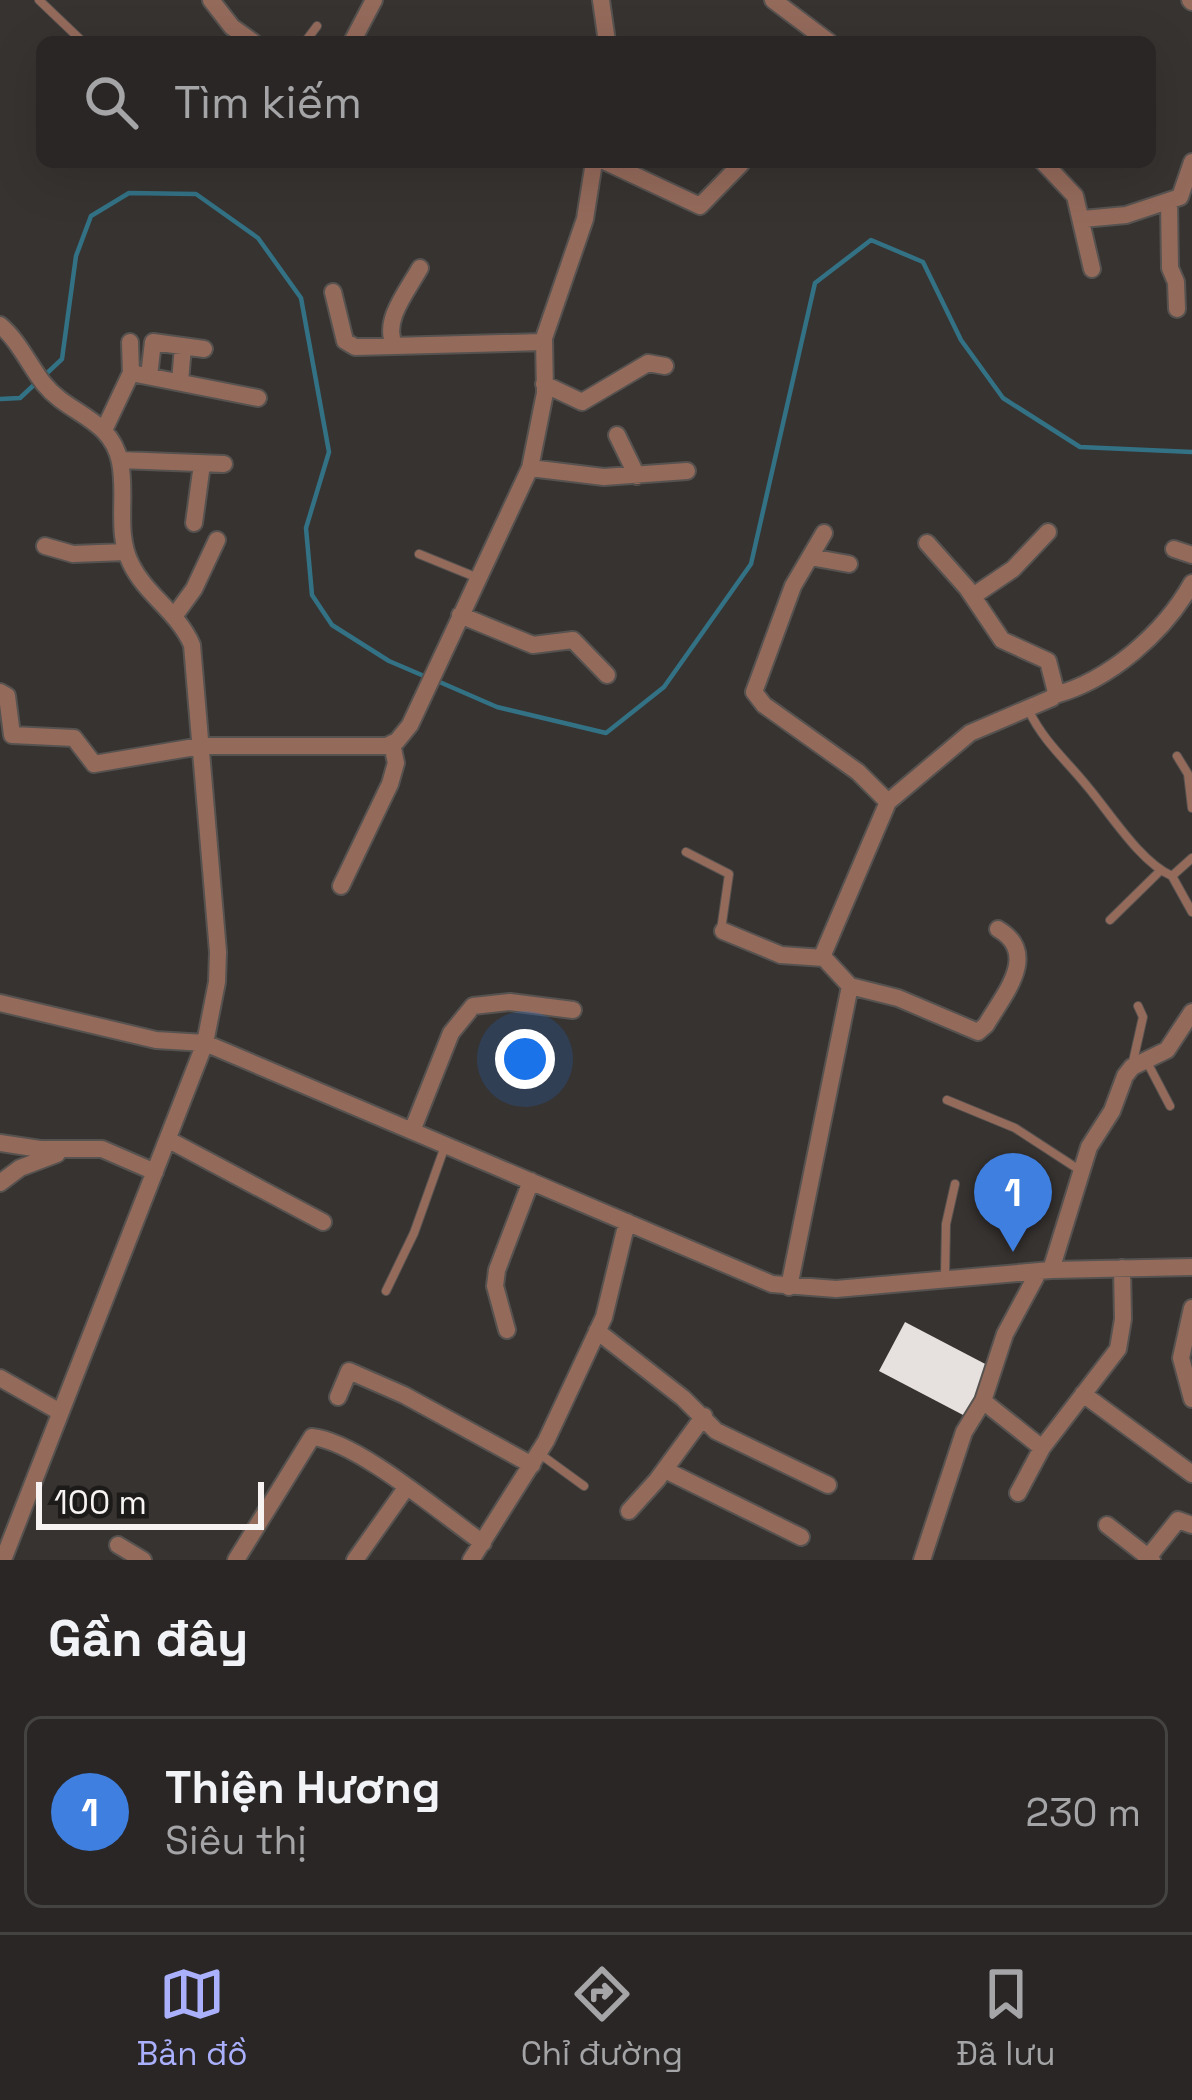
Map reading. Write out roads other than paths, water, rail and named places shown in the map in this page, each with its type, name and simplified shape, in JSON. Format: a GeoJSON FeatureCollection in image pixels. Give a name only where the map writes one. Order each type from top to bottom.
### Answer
{"type":"FeatureCollection","features":[{"type":"Feature","properties":{"kind":"street"},"geometry":{"type":"LineString","coordinates":[[212,0],[245,36]]}},
{"type":"Feature","properties":{"kind":"street"},"geometry":{"type":"LineString","coordinates":[[355,36],[374,0]]}},
{"type":"Feature","properties":{"kind":"street"},"geometry":{"type":"LineString","coordinates":[[601,0],[606,36]]}},
{"type":"Feature","properties":{"kind":"street"},"geometry":{"type":"LineString","coordinates":[[773,0],[821,36]]}},
{"type":"Feature","properties":{"kind":"street"},"geometry":{"type":"LineString","coordinates":[[1083,219],[1126,215],[1180,197],[1192,162]]}},
{"type":"Feature","properties":{"kind":"street"},"geometry":{"type":"LineString","coordinates":[[0,692],[10,704],[12,735],[74,738],[94,764],[201,746],[392,744],[404,734],[530,467],[544,384],[543,342],[585,219],[592,168]]}},
{"type":"Feature","properties":{"kind":"street"},"geometry":{"type":"LineString","coordinates":[[622,168],[700,206],[737,168]]}},
{"type":"Feature","properties":{"kind":"street"},"geometry":{"type":"LineString","coordinates":[[1050,168],[1065,181],[1083,219],[1092,269]]}},
{"type":"Feature","properties":{"kind":"street"},"geometry":{"type":"LineString","coordinates":[[1169,201],[1170,268],[1177,309]]}},
{"type":"Feature","properties":{"kind":"street"},"geometry":{"type":"LineString","coordinates":[[395,346],[389,334],[391,323],[420,268]]}},
{"type":"Feature","properties":{"kind":"street"},"geometry":{"type":"LineString","coordinates":[[333,292],[345,341],[356,347],[543,342]]}},
{"type":"Feature","properties":{"kind":"street"},"geometry":{"type":"LineString","coordinates":[[0,325],[53,393],[104,430],[120,460],[126,552],[134,570],[175,615],[191,645],[218,952],[205,1043],[3,1560]]}},
{"type":"Feature","properties":{"kind":"street"},"geometry":{"type":"LineString","coordinates":[[130,341],[140,374]]}},
{"type":"Feature","properties":{"kind":"street"},"geometry":{"type":"LineString","coordinates":[[104,430],[140,374],[153,342],[204,349]]}},
{"type":"Feature","properties":{"kind":"street"},"geometry":{"type":"LineString","coordinates":[[180,382],[183,346]]}},
{"type":"Feature","properties":{"kind":"street"},"geometry":{"type":"LineString","coordinates":[[544,384],[582,402],[648,363],[665,366]]}},
{"type":"Feature","properties":{"kind":"street"},"geometry":{"type":"LineString","coordinates":[[140,374],[258,398]]}},
{"type":"Feature","properties":{"kind":"street"},"geometry":{"type":"LineString","coordinates":[[617,435],[638,476]]}},
{"type":"Feature","properties":{"kind":"street"},"geometry":{"type":"LineString","coordinates":[[120,460],[224,464]]}},
{"type":"Feature","properties":{"kind":"street"},"geometry":{"type":"LineString","coordinates":[[194,523],[202,464]]}},
{"type":"Feature","properties":{"kind":"street"},"geometry":{"type":"LineString","coordinates":[[530,467],[604,477],[687,471]]}},
{"type":"Feature","properties":{"kind":"street"},"geometry":{"type":"LineString","coordinates":[[973,596],[1013,569],[1048,532]]}},
{"type":"Feature","properties":{"kind":"street"},"geometry":{"type":"LineString","coordinates":[[824,533],[794,586],[754,692],[764,705],[858,772],[888,802]]}},
{"type":"Feature","properties":{"kind":"street"},"geometry":{"type":"LineString","coordinates":[[175,615],[194,589],[217,540]]}},
{"type":"Feature","properties":{"kind":"street"},"geometry":{"type":"LineString","coordinates":[[927,543],[973,596],[1002,640],[1048,662],[1057,687],[1055,695]]}},
{"type":"Feature","properties":{"kind":"street"},"geometry":{"type":"LineString","coordinates":[[45,546],[73,554],[126,552]]}},
{"type":"Feature","properties":{"kind":"street"},"geometry":{"type":"LineString","coordinates":[[810,557],[849,565]]}},
{"type":"Feature","properties":{"kind":"street"},"geometry":{"type":"LineString","coordinates":[[998,929],[1012,938],[1020,963],[978,1032],[898,998],[850,986],[824,958],[825,946],[888,802],[970,733],[1071,691],[1135,650],[1161,628],[1192,584]]}},
{"type":"Feature","properties":{"kind":"street"},"geometry":{"type":"LineString","coordinates":[[460,615],[540,646],[573,640],[607,675]]}},
{"type":"Feature","properties":{"kind":"street"},"geometry":{"type":"LineString","coordinates":[[340,886],[390,784],[397,763],[392,744]]}},
{"type":"Feature","properties":{"kind":"street"},"geometry":{"type":"LineString","coordinates":[[723,931],[781,955],[824,958]]}},
{"type":"Feature","properties":{"kind":"street"},"geometry":{"type":"LineString","coordinates":[[789,1287],[850,986]]}},
{"type":"Feature","properties":{"kind":"street"},"geometry":{"type":"LineString","coordinates":[[412,1131],[451,1033],[473,1006],[510,1002],[573,1010]]}},
{"type":"Feature","properties":{"kind":"street"},"geometry":{"type":"LineString","coordinates":[[0,1003],[156,1040],[205,1043],[772,1284],[836,1289],[1045,1270],[1192,1267]]}},
{"type":"Feature","properties":{"kind":"street"},"geometry":{"type":"LineString","coordinates":[[922,1560],[964,1432],[983,1401],[1005,1334],[1045,1270],[1089,1147],[1112,1111],[1124,1076],[1166,1050],[1192,1012]]}},
{"type":"Feature","properties":{"kind":"street"},"geometry":{"type":"LineString","coordinates":[[169,1140],[323,1222]]}},
{"type":"Feature","properties":{"kind":"street"},"geometry":{"type":"LineString","coordinates":[[0,1143],[40,1149],[102,1149],[155,1172]]}},
{"type":"Feature","properties":{"kind":"street"},"geometry":{"type":"LineString","coordinates":[[0,1183],[20,1168],[71,1147]]}},
{"type":"Feature","properties":{"kind":"street"},"geometry":{"type":"LineString","coordinates":[[507,1330],[495,1286],[497,1270],[531,1181]]}},
{"type":"Feature","properties":{"kind":"street"},"geometry":{"type":"LineString","coordinates":[[471,1560],[536,1459],[598,1331],[627,1222]]}},
{"type":"Feature","properties":{"kind":"street"},"geometry":{"type":"LineString","coordinates":[[1018,1493],[1042,1448],[1118,1349],[1122,1268]]}},
{"type":"Feature","properties":{"kind":"street"},"geometry":{"type":"LineString","coordinates":[[1192,1308],[1180,1358],[1192,1399]]}},
{"type":"Feature","properties":{"kind":"street"},"geometry":{"type":"LineString","coordinates":[[598,1331],[716,1431],[829,1485]]}},
{"type":"Feature","properties":{"kind":"street"},"geometry":{"type":"LineString","coordinates":[[338,1397],[349,1371],[536,1459]]}},
{"type":"Feature","properties":{"kind":"street"},"geometry":{"type":"LineString","coordinates":[[0,1378],[60,1412]]}},
{"type":"Feature","properties":{"kind":"street"},"geometry":{"type":"LineString","coordinates":[[1083,1394],[1192,1474]]}},
{"type":"Feature","properties":{"kind":"street"},"geometry":{"type":"LineString","coordinates":[[983,1401],[1042,1448]]}},
{"type":"Feature","properties":{"kind":"street"},"geometry":{"type":"LineString","coordinates":[[629,1511],[704,1417]]}},
{"type":"Feature","properties":{"kind":"street"},"geometry":{"type":"LineString","coordinates":[[236,1560],[312,1438],[332,1442],[374,1464],[482,1543]]}},
{"type":"Feature","properties":{"kind":"street"},"geometry":{"type":"LineString","coordinates":[[665,1470],[802,1537]]}},
{"type":"Feature","properties":{"kind":"street"},"geometry":{"type":"LineString","coordinates":[[355,1560],[406,1488]]}},
{"type":"Feature","properties":{"kind":"street"},"geometry":{"type":"LineString","coordinates":[[1107,1525],[1149,1559],[1185,1523],[1192,1502]]}},
{"type":"Feature","properties":{"kind":"street"},"geometry":{"type":"LineString","coordinates":[[118,1545],[142,1560]]}},
{"type":"Feature","properties":{"kind":"lane"},"geometry":{"type":"LineString","coordinates":[[39,0],[77,36]]}},
{"type":"Feature","properties":{"kind":"lane"},"geometry":{"type":"LineString","coordinates":[[310,36],[317,26]]}},
{"type":"Feature","properties":{"kind":"lane"},"geometry":{"type":"LineString","coordinates":[[419,554],[478,578]]}},
{"type":"Feature","properties":{"kind":"lane"},"geometry":{"type":"LineString","coordinates":[[1028,708],[1055,753],[1162,870],[1172,875],[1192,912]]}},
{"type":"Feature","properties":{"kind":"lane"},"geometry":{"type":"LineString","coordinates":[[1177,756],[1188,774],[1192,808]]}},
{"type":"Feature","properties":{"kind":"lane"},"geometry":{"type":"LineString","coordinates":[[686,852],[729,874],[723,931]]}},
{"type":"Feature","properties":{"kind":"lane"},"geometry":{"type":"LineString","coordinates":[[1172,875],[1192,858]]}},
{"type":"Feature","properties":{"kind":"lane"},"geometry":{"type":"LineString","coordinates":[[1110,920],[1162,870]]}},
{"type":"Feature","properties":{"kind":"lane"},"geometry":{"type":"LineString","coordinates":[[1181,889],[1192,879]]}},
{"type":"Feature","properties":{"kind":"lane"},"geometry":{"type":"LineString","coordinates":[[1138,1006],[1143,1017],[1139,1064],[1170,1106]]}},
{"type":"Feature","properties":{"kind":"lane"},"geometry":{"type":"LineString","coordinates":[[947,1100],[1015,1128],[1082,1171]]}},
{"type":"Feature","properties":{"kind":"lane"},"geometry":{"type":"LineString","coordinates":[[386,1291],[414,1233],[445,1145]]}},
{"type":"Feature","properties":{"kind":"lane"},"geometry":{"type":"LineString","coordinates":[[945,1280],[943,1255],[955,1184]]}},
{"type":"Feature","properties":{"kind":"lane"},"geometry":{"type":"LineString","coordinates":[[536,1459],[584,1486]]}},
{"type":"Feature","properties":{"kind":"waterway"},"geometry":{"type":"LineString","coordinates":[[45,375],[62,359],[76,256],[91,216],[129,193],[196,194],[258,238],[301,298],[329,452],[306,528],[312,595],[332,625],[389,661],[424,676]]}},
{"type":"Feature","properties":{"kind":"waterway"},"geometry":{"type":"LineString","coordinates":[[435,680],[497,707],[606,733],[664,687],[751,564],[815,283],[871,240],[923,262],[961,340],[1003,398],[1080,447],[1192,452]]}},
{"type":"Feature","properties":{"kind":"waterway"},"geometry":{"type":"LineString","coordinates":[[0,399],[20,398],[36,383]]}},
{"type":"Feature","properties":{"kind":"place","name":"Thiện Hương"},"geometry":{"type":"Point","coordinates":[1013,1252]}}]}
